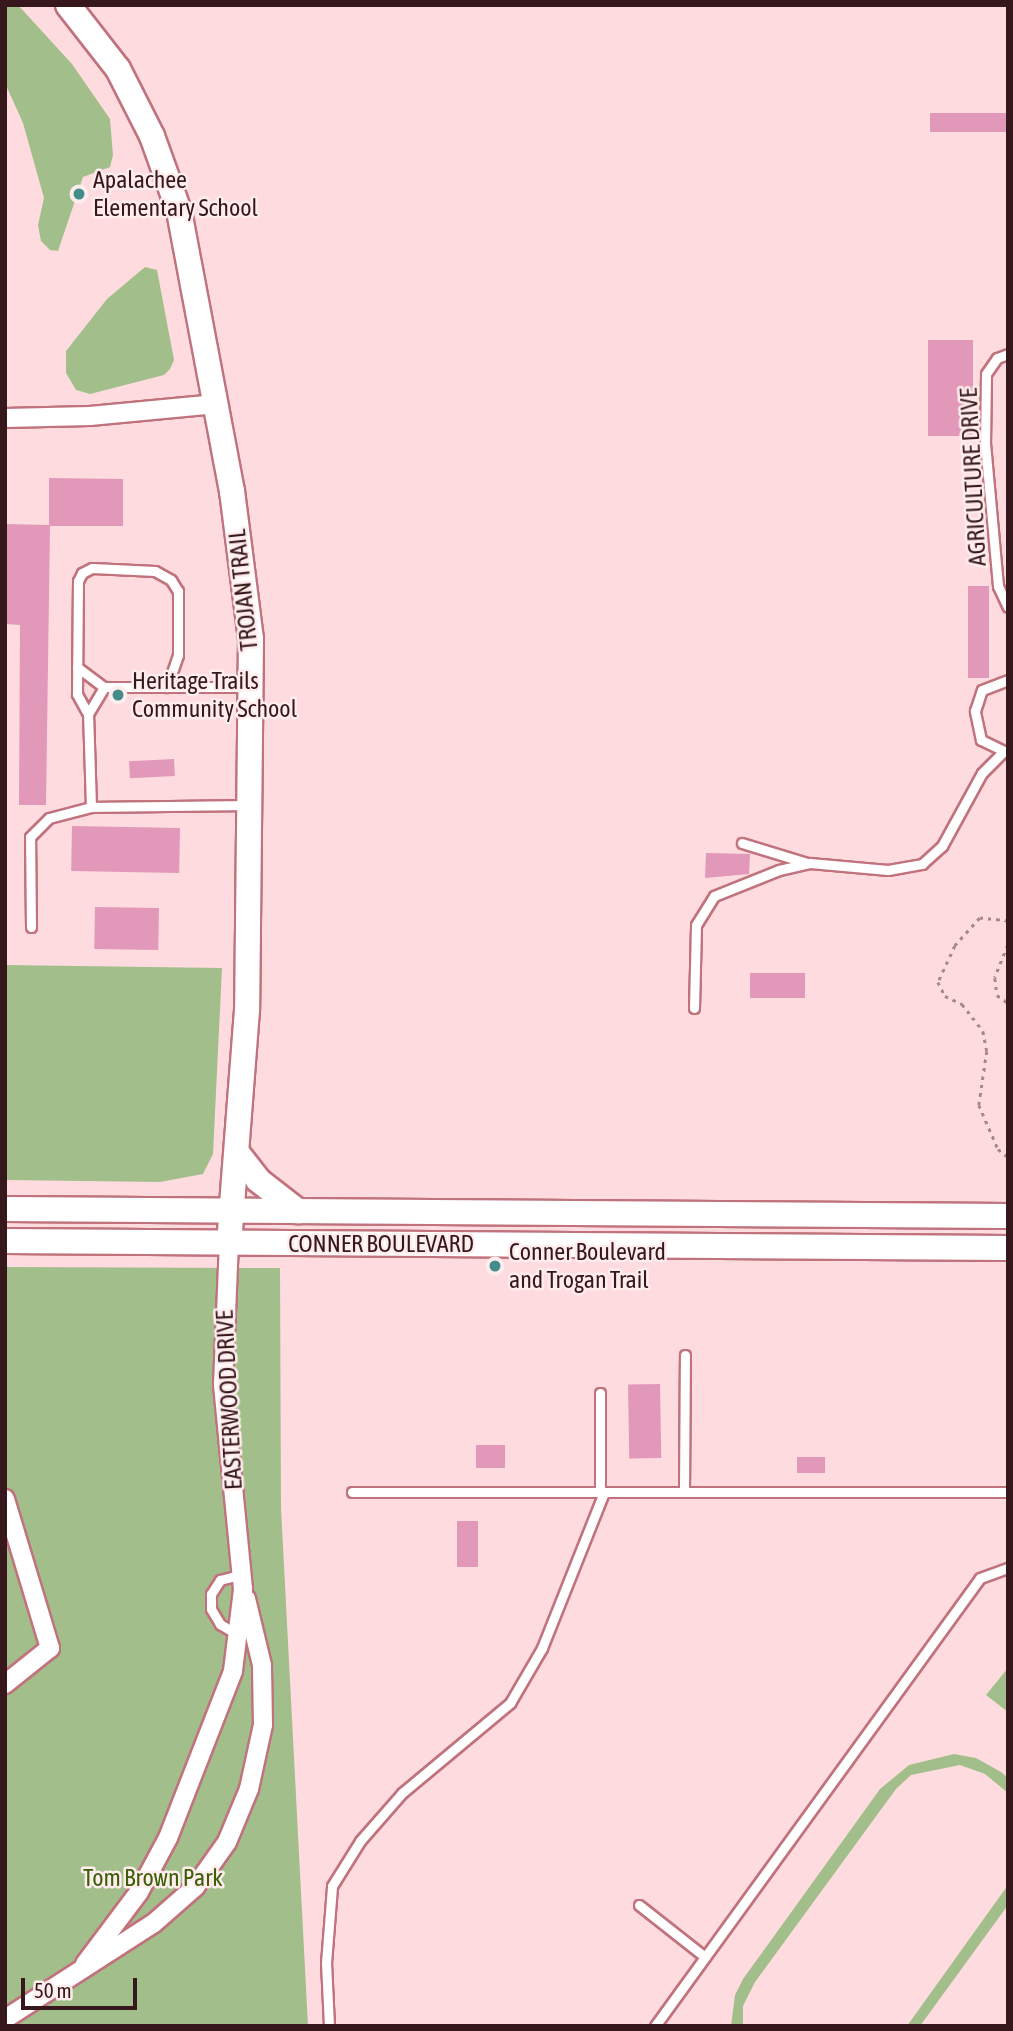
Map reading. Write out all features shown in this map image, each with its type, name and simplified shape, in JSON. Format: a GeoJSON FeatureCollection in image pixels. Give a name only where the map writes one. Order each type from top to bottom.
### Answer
{"type":"FeatureCollection","features":[{"type":"Feature","properties":{"kind":"main road","name":"TROJAN TRAIL"},"geometry":{"type":"LineString","coordinates":[[68,5],[118,69],[152,136],[179,211],[216,404],[249,625],[247,1010],[233,1210]]}},
{"type":"Feature","properties":{"kind":"main road"},"geometry":{"type":"LineString","coordinates":[[238,1154],[258,1180],[298,1211]]}},
{"type":"Feature","properties":{"kind":"main road","name":"CONNER BOULEVARD"},"geometry":{"type":"LineString","coordinates":[[5,1209],[1008,1216]]}},
{"type":"Feature","properties":{"kind":"main road","name":"EASTERWOOD DRIVE"},"geometry":{"type":"LineString","coordinates":[[229,1244],[233,1210]]}},
{"type":"Feature","properties":{"kind":"main road","name":"CONNER BOULEVARD"},"geometry":{"type":"LineString","coordinates":[[5,1241],[1008,1248]]}},
{"type":"Feature","properties":{"kind":"street"},"geometry":{"type":"LineString","coordinates":[[5,418],[90,416],[216,404]]}},
{"type":"Feature","properties":{"kind":"street","name":"EASTERWOOD DRIVE"},"geometry":{"type":"LineString","coordinates":[[5,2019],[174,1906],[195,1887],[227,1842],[249,1789],[263,1725],[261,1665],[243,1585],[223,1385],[229,1244]]}},
{"type":"Feature","properties":{"kind":"street"},"geometry":{"type":"LineString","coordinates":[[5,1499],[13,1514],[50,1648],[5,1685]]}},
{"type":"Feature","properties":{"kind":"street","name":"EASTERWOOD DRIVE"},"geometry":{"type":"LineString","coordinates":[[85,1964],[138,1892],[168,1838],[220,1710],[237,1634],[243,1585]]}},
{"type":"Feature","properties":{"kind":"lane","name":"AGRICULTURE DRIVE"},"geometry":{"type":"LineString","coordinates":[[1008,354],[997,358],[986,374],[985,443],[998,586],[1008,607]]}},
{"type":"Feature","properties":{"kind":"lane"},"geometry":{"type":"LineString","coordinates":[[91,807],[88,714],[77,694],[78,581],[82,573],[92,568],[155,571],[163,573],[178,591],[178,655],[167,687]]}},
{"type":"Feature","properties":{"kind":"lane"},"geometry":{"type":"LineString","coordinates":[[77,667],[104,687],[250,687]]}},
{"type":"Feature","properties":{"kind":"lane"},"geometry":{"type":"LineString","coordinates":[[742,843],[810,863],[888,870],[922,864],[942,846],[982,773],[1005,752],[981,740],[975,711],[982,690],[1008,680]]}},
{"type":"Feature","properties":{"kind":"lane"},"geometry":{"type":"LineString","coordinates":[[88,714],[104,687]]}},
{"type":"Feature","properties":{"kind":"lane"},"geometry":{"type":"LineString","coordinates":[[31,927],[30,836],[49,818],[91,807],[249,805]]}},
{"type":"Feature","properties":{"kind":"lane"},"geometry":{"type":"LineString","coordinates":[[694,1008],[696,925],[705,907],[714,896],[779,870],[810,863]]}},
{"type":"Feature","properties":{"kind":"lane"},"geometry":{"type":"LineString","coordinates":[[684,1492],[685,1355]]}},
{"type":"Feature","properties":{"kind":"lane"},"geometry":{"type":"LineString","coordinates":[[329,2026],[326,1952],[332,1886],[360,1841],[402,1793],[510,1703],[542,1648],[602,1492],[600,1393]]}},
{"type":"Feature","properties":{"kind":"lane"},"geometry":{"type":"LineString","coordinates":[[352,1492],[1008,1492]]}},
{"type":"Feature","properties":{"kind":"lane"},"geometry":{"type":"LineString","coordinates":[[654,2026],[980,1578],[1008,1568]]}},
{"type":"Feature","properties":{"kind":"lane"},"geometry":{"type":"LineString","coordinates":[[237,1634],[220,1624],[211,1609],[211,1594],[220,1580],[243,1585]]}},
{"type":"Feature","properties":{"kind":"lane"},"geometry":{"type":"LineString","coordinates":[[639,1905],[705,1957]]}},
{"type":"Feature","properties":{"kind":"path"},"geometry":{"type":"LineString","coordinates":[[1008,921],[980,918],[955,946],[939,982],[945,996],[962,1004],[983,1031],[986,1051],[979,1105],[998,1149],[1008,1157]]}},
{"type":"Feature","properties":{"kind":"path"},"geometry":{"type":"LineString","coordinates":[[1008,945],[995,978],[998,995],[1008,1003]]}},
{"type":"Feature","properties":{"kind":"green space"},"geometry":{"type":"Polygon","coordinates":[[[5,5],[18,5],[72,64],[110,119],[113,155],[110,167],[83,177],[58,251],[50,250],[41,241],[38,225],[44,198],[23,123],[5,83],[5,5]]]}},
{"type":"Feature","properties":{"kind":"green space"},"geometry":{"type":"Polygon","coordinates":[[[145,267],[157,270],[174,360],[170,369],[164,375],[90,394],[76,390],[66,373],[66,351],[107,299],[145,267]]]}},
{"type":"Feature","properties":{"kind":"green space"},"geometry":{"type":"Polygon","coordinates":[[[5,965],[222,968],[213,1154],[203,1174],[160,1182],[5,1180],[5,965]]]}},
{"type":"Feature","properties":{"kind":"green space","name":"Tom Brown Park"},"geometry":{"type":"Polygon","coordinates":[[[5,1267],[280,1268],[281,1508],[308,2026],[5,2026],[5,1267]]]}},
{"type":"Feature","properties":{"kind":"green space"},"geometry":{"type":"Polygon","coordinates":[[[1008,1668],[1008,1712],[986,1695],[1008,1668]]]}},
{"type":"Feature","properties":{"kind":"green space"},"geometry":{"type":"Polygon","coordinates":[[[954,1754],[976,1758],[1001,1772],[1008,1778],[1008,1793],[985,1774],[960,1765],[911,1775],[896,1789],[755,1982],[743,2006],[743,2026],[731,2026],[735,1995],[743,1979],[880,1789],[909,1765],[954,1754]]]}},
{"type":"Feature","properties":{"kind":"green space"},"geometry":{"type":"Polygon","coordinates":[[[1008,1885],[1008,1905],[920,2026],[907,2026],[1008,1885]]]}},
{"type":"Feature","properties":{"kind":"building"},"geometry":{"type":"Polygon","coordinates":[[[930,113],[1008,113],[1008,132],[930,132],[930,113]]]}},
{"type":"Feature","properties":{"kind":"building"},"geometry":{"type":"Polygon","coordinates":[[[928,340],[973,340],[973,436],[928,436],[928,340]]]}},
{"type":"Feature","properties":{"kind":"building"},"geometry":{"type":"Polygon","coordinates":[[[49,478],[123,479],[123,526],[50,526],[46,805],[19,805],[20,625],[5,624],[5,524],[49,525],[49,478]]]}},
{"type":"Feature","properties":{"kind":"building"},"geometry":{"type":"Polygon","coordinates":[[[968,586],[989,586],[989,678],[968,678],[968,586]]]}},
{"type":"Feature","properties":{"kind":"building"},"geometry":{"type":"Polygon","coordinates":[[[174,759],[175,776],[130,778],[129,761],[174,759]]]}},
{"type":"Feature","properties":{"kind":"building"},"geometry":{"type":"Polygon","coordinates":[[[72,826],[180,828],[179,873],[71,871],[72,826]]]}},
{"type":"Feature","properties":{"kind":"building"},"geometry":{"type":"Polygon","coordinates":[[[706,853],[750,854],[749,874],[705,878],[706,853]]]}},
{"type":"Feature","properties":{"kind":"building"},"geometry":{"type":"Polygon","coordinates":[[[95,907],[159,908],[158,950],[94,949],[95,907]]]}},
{"type":"Feature","properties":{"kind":"building"},"geometry":{"type":"Polygon","coordinates":[[[750,973],[805,973],[805,998],[750,998],[750,973]]]}},
{"type":"Feature","properties":{"kind":"building"},"geometry":{"type":"Polygon","coordinates":[[[660,1384],[661,1458],[629,1459],[628,1385],[660,1384]]]}},
{"type":"Feature","properties":{"kind":"building"},"geometry":{"type":"Polygon","coordinates":[[[476,1445],[505,1445],[505,1468],[476,1468],[476,1445]]]}},
{"type":"Feature","properties":{"kind":"building"},"geometry":{"type":"Polygon","coordinates":[[[797,1457],[825,1457],[825,1473],[797,1473],[797,1457]]]}},
{"type":"Feature","properties":{"kind":"building"},"geometry":{"type":"Polygon","coordinates":[[[457,1521],[478,1521],[478,1567],[457,1567],[457,1521]]]}},
{"type":"Feature","properties":{"kind":"place","name":"Apalachee Elementary School"},"geometry":{"type":"Point","coordinates":[79,194]}},
{"type":"Feature","properties":{"kind":"place","name":"Heritage Trails Community School"},"geometry":{"type":"Point","coordinates":[118,695]}},
{"type":"Feature","properties":{"kind":"place","name":"Conner Boulevard and Trogan Trail"},"geometry":{"type":"Point","coordinates":[495,1266]}}]}
